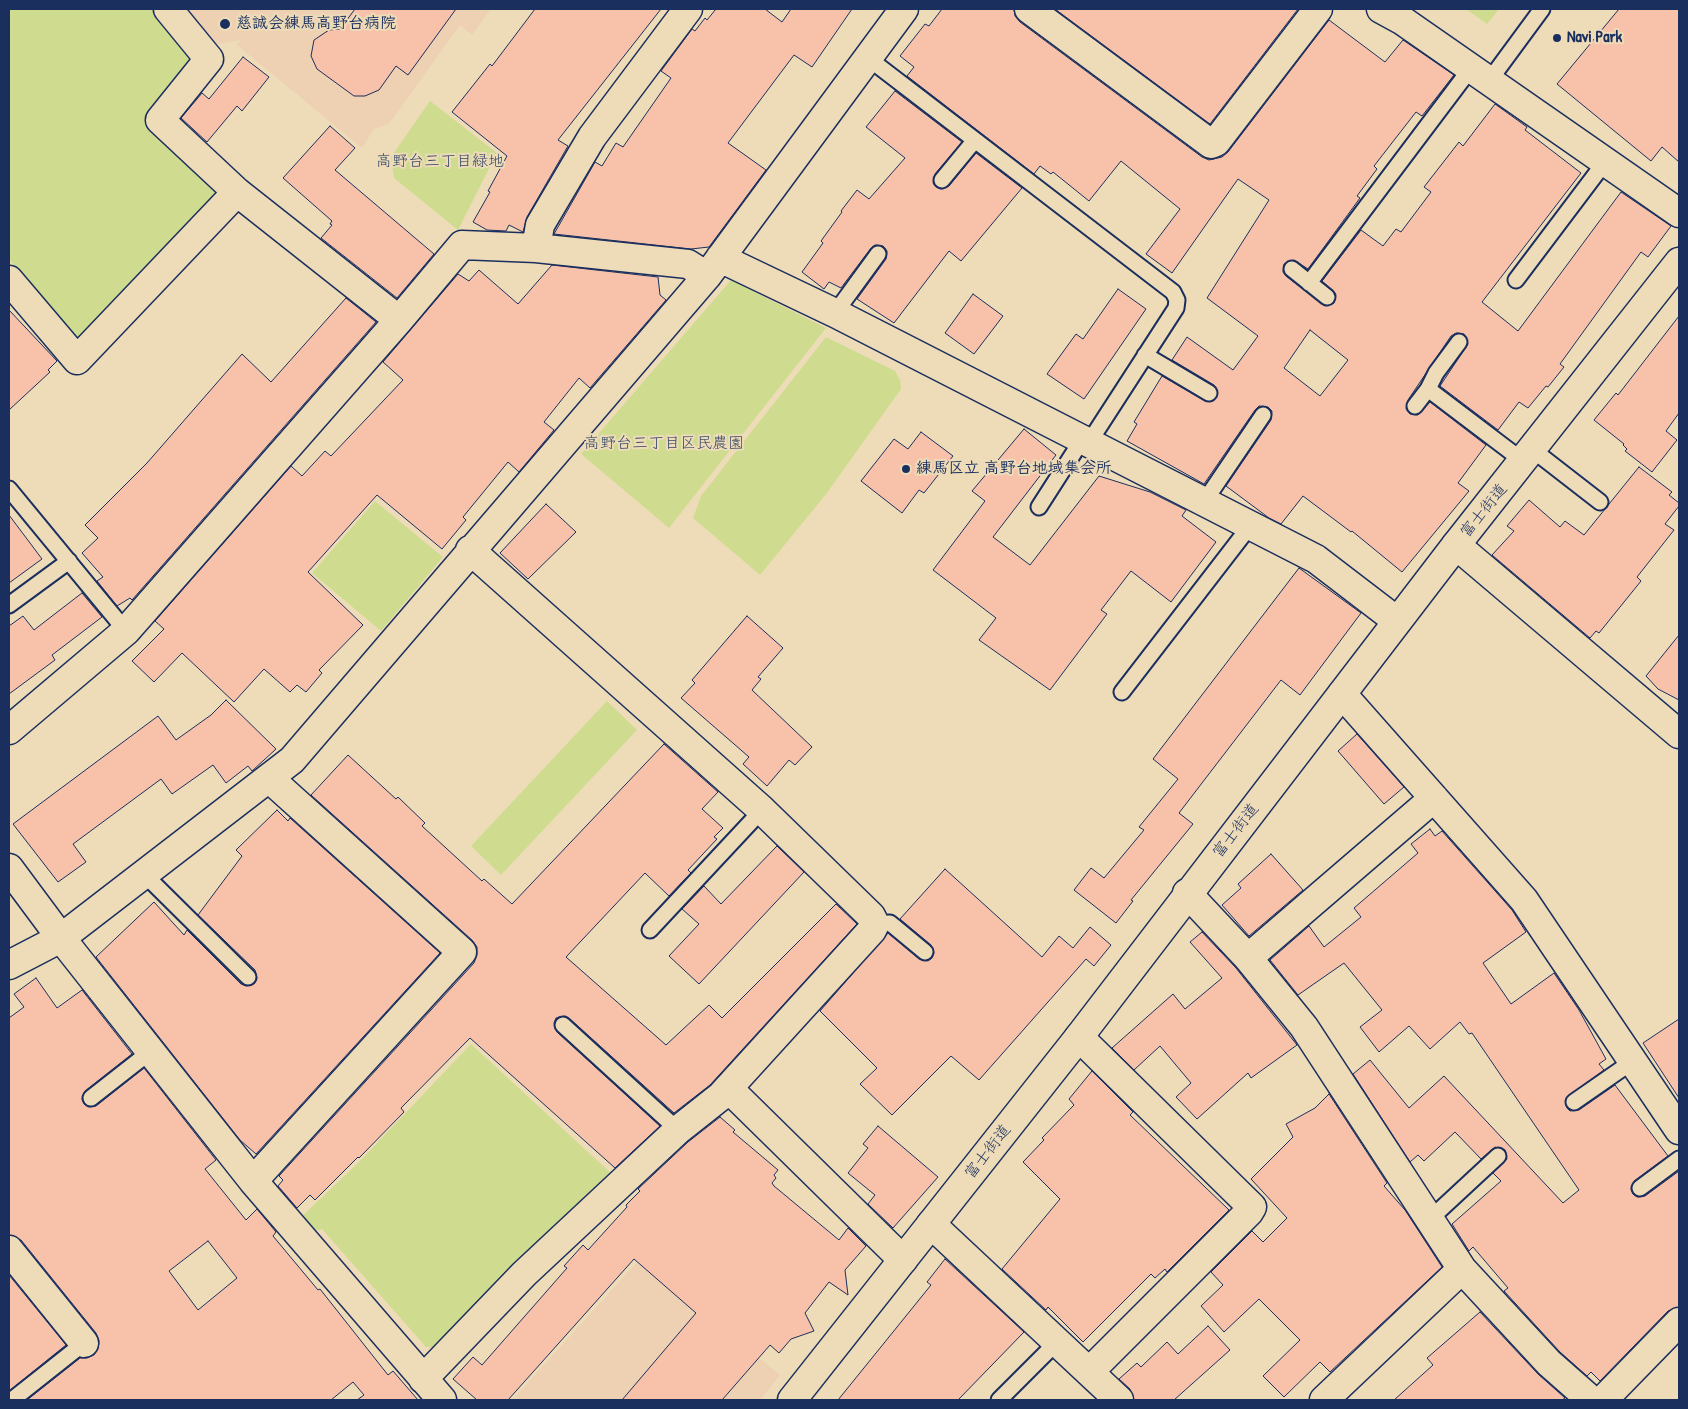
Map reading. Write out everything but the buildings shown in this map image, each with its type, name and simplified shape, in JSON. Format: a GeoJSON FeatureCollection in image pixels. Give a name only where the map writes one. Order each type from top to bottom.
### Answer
{"type":"FeatureCollection","features":[{"type":"Feature","properties":{"kind":"street"},"geometry":{"type":"LineString","coordinates":[[168,9],[209,59],[160,120],[237,192],[399,320]]}},
{"type":"Feature","properties":{"kind":"street"},"geometry":{"type":"LineString","coordinates":[[536,248],[540,225],[592,137],[688,9]]}},
{"type":"Feature","properties":{"kind":"street"},"geometry":{"type":"LineString","coordinates":[[9,965],[61,938],[270,779],[292,760],[713,267],[904,9]]}},
{"type":"Feature","properties":{"kind":"street"},"geometry":{"type":"LineString","coordinates":[[1030,9],[1210,144],[1216,142],[1318,9]]}},
{"type":"Feature","properties":{"kind":"street"},"geometry":{"type":"LineString","coordinates":[[1381,9],[1403,21],[1679,213]]}},
{"type":"Feature","properties":{"kind":"street"},"geometry":{"type":"LineString","coordinates":[[9,280],[77,360],[237,192]]}},
{"type":"Feature","properties":{"kind":"street"},"geometry":{"type":"LineString","coordinates":[[9,730],[126,631],[399,320],[462,245],[536,248],[713,267],[834,313],[1316,559],[1397,621]]}},
{"type":"Feature","properties":{"kind":"street","name":"富士街道"},"geometry":{"type":"LineString","coordinates":[[792,1400],[1079,1037],[1187,893],[1397,621],[1679,262]]}},
{"type":"Feature","properties":{"kind":"street"},"geometry":{"type":"LineString","coordinates":[[1456,545],[1679,734]]}},
{"type":"Feature","properties":{"kind":"street"},"geometry":{"type":"LineString","coordinates":[[424,1379],[524,1274],[678,1130],[728,1088],[872,930],[875,924],[871,916],[762,810],[470,550]]}},
{"type":"Feature","properties":{"kind":"street"},"geometry":{"type":"LineString","coordinates":[[1342,694],[1524,900],[1633,1061],[1677,1121]]}},
{"type":"Feature","properties":{"kind":"street"},"geometry":{"type":"LineString","coordinates":[[253,1181],[462,952],[270,779]]}},
{"type":"Feature","properties":{"kind":"street"},"geometry":{"type":"LineString","coordinates":[[1248,958],[1434,798]]}},
{"type":"Feature","properties":{"kind":"street"},"geometry":{"type":"LineString","coordinates":[[9,868],[61,938],[253,1181],[442,1400]]}},
{"type":"Feature","properties":{"kind":"street"},"geometry":{"type":"LineString","coordinates":[[1187,893],[1248,958],[1304,1027],[1462,1269],[1549,1363],[1591,1400]]}},
{"type":"Feature","properties":{"kind":"street"},"geometry":{"type":"LineString","coordinates":[[1079,1037],[1252,1207],[1089,1372]]}},
{"type":"Feature","properties":{"kind":"street"},"geometry":{"type":"LineString","coordinates":[[728,1088],[903,1260]]}},
{"type":"Feature","properties":{"kind":"street"},"geometry":{"type":"LineString","coordinates":[[931,1224],[1119,1400]]}},
{"type":"Feature","properties":{"kind":"street"},"geometry":{"type":"LineString","coordinates":[[9,1250],[84,1343]]}},
{"type":"Feature","properties":{"kind":"street"},"geometry":{"type":"LineString","coordinates":[[1324,1400],[1462,1269]]}},
{"type":"Feature","properties":{"kind":"street"},"geometry":{"type":"LineString","coordinates":[[1602,1400],[1679,1322]]}},
{"type":"Feature","properties":{"kind":"lane"},"geometry":{"type":"LineString","coordinates":[[1309,283],[1480,74],[1542,9]]}},
{"type":"Feature","properties":{"kind":"lane"},"geometry":{"type":"LineString","coordinates":[[868,58],[1173,292],[1177,300],[1176,308],[1146,355],[1039,507]]}},
{"type":"Feature","properties":{"kind":"lane"},"geometry":{"type":"LineString","coordinates":[[942,180],[974,140]]}},
{"type":"Feature","properties":{"kind":"lane"},"geometry":{"type":"LineString","coordinates":[[1516,280],[1606,162]]}},
{"type":"Feature","properties":{"kind":"lane"},"geometry":{"type":"LineString","coordinates":[[834,313],[878,254]]}},
{"type":"Feature","properties":{"kind":"lane"},"geometry":{"type":"LineString","coordinates":[[1292,269],[1327,297]]}},
{"type":"Feature","properties":{"kind":"lane"},"geometry":{"type":"LineString","coordinates":[[1415,406],[1459,342]]}},
{"type":"Feature","properties":{"kind":"lane"},"geometry":{"type":"LineString","coordinates":[[1146,355],[1209,394]]}},
{"type":"Feature","properties":{"kind":"lane"},"geometry":{"type":"LineString","coordinates":[[1428,389],[1600,502]]}},
{"type":"Feature","properties":{"kind":"lane"},"geometry":{"type":"LineString","coordinates":[[1204,502],[1262,415]]}},
{"type":"Feature","properties":{"kind":"lane"},"geometry":{"type":"LineString","coordinates":[[9,489],[126,631]]}},
{"type":"Feature","properties":{"kind":"lane"},"geometry":{"type":"LineString","coordinates":[[1122,692],[1250,526]]}},
{"type":"Feature","properties":{"kind":"lane"},"geometry":{"type":"LineString","coordinates":[[9,604],[69,561]]}},
{"type":"Feature","properties":{"kind":"lane"},"geometry":{"type":"LineString","coordinates":[[650,930],[762,810]]}},
{"type":"Feature","properties":{"kind":"lane"},"geometry":{"type":"LineString","coordinates":[[145,875],[248,977]]}},
{"type":"Feature","properties":{"kind":"lane"},"geometry":{"type":"LineString","coordinates":[[875,924],[890,923],[925,952]]}},
{"type":"Feature","properties":{"kind":"lane"},"geometry":{"type":"LineString","coordinates":[[563,1025],[678,1130]]}},
{"type":"Feature","properties":{"kind":"lane"},"geometry":{"type":"LineString","coordinates":[[91,1098],[151,1051]]}},
{"type":"Feature","properties":{"kind":"lane"},"geometry":{"type":"LineString","coordinates":[[1574,1102],[1633,1061]]}},
{"type":"Feature","properties":{"kind":"lane"},"geometry":{"type":"LineString","coordinates":[[1429,1220],[1498,1156]]}},
{"type":"Feature","properties":{"kind":"lane"},"geometry":{"type":"LineString","coordinates":[[1640,1188],[1679,1159]]}},
{"type":"Feature","properties":{"kind":"lane"},"geometry":{"type":"LineString","coordinates":[[999,1400],[1057,1342]]}},
{"type":"Feature","properties":{"kind":"lane"},"geometry":{"type":"LineString","coordinates":[[12,1400],[84,1343]]}},
{"type":"Feature","properties":{"kind":"shaded area"},"geometry":{"type":"Polygon","coordinates":[[[183,9],[491,9],[472,35],[460,25],[389,124],[374,129],[362,148],[237,45],[241,40],[213,45],[183,9]]]}},
{"type":"Feature","properties":{"kind":"shaded area"},"geometry":{"type":"Polygon","coordinates":[[[639,1260],[780,1375],[760,1400],[512,1400],[639,1260]]]}},
{"type":"Feature","properties":{"kind":"green space"},"geometry":{"type":"Polygon","coordinates":[[[9,9],[154,9],[188,51],[190,60],[148,122],[216,186],[218,199],[80,341],[69,339],[9,259],[9,9]]]}},
{"type":"Feature","properties":{"kind":"green space"},"geometry":{"type":"Polygon","coordinates":[[[1466,9],[1499,9],[1487,24],[1466,9]]]}},
{"type":"Feature","properties":{"kind":"green space","name":"高野台三丁目緑地"},"geometry":{"type":"Polygon","coordinates":[[[430,101],[497,153],[458,230],[394,178],[391,157],[430,101]]]}},
{"type":"Feature","properties":{"kind":"green space","name":"高野台三丁目区民農園"},"geometry":{"type":"Polygon","coordinates":[[[731,280],[826,328],[669,528],[581,454],[731,280]]]}},
{"type":"Feature","properties":{"kind":"green space"},"geometry":{"type":"Polygon","coordinates":[[[826,337],[895,371],[900,380],[901,389],[827,493],[760,575],[693,518],[701,496],[826,337]]]}},
{"type":"Feature","properties":{"kind":"green space"},"geometry":{"type":"Polygon","coordinates":[[[375,501],[443,557],[381,631],[312,573],[375,501]]]}},
{"type":"Feature","properties":{"kind":"green space"},"geometry":{"type":"Polygon","coordinates":[[[607,701],[637,730],[501,875],[471,846],[607,701]]]}},
{"type":"Feature","properties":{"kind":"green space"},"geometry":{"type":"Polygon","coordinates":[[[471,1044],[614,1176],[546,1233],[442,1348],[426,1347],[322,1229],[308,1233],[298,1220],[357,1164],[471,1044]]]}},
{"type":"Feature","properties":{"kind":"place","name":"慈誠会練馬高野台病院"},"geometry":{"type":"Point","coordinates":[225,24]}},
{"type":"Feature","properties":{"kind":"place","name":"Navi Park"},"geometry":{"type":"Point","coordinates":[1557,38]}},
{"type":"Feature","properties":{"kind":"place","name":"練馬区立 高野台地域集会所"},"geometry":{"type":"Point","coordinates":[906,469]}}]}
